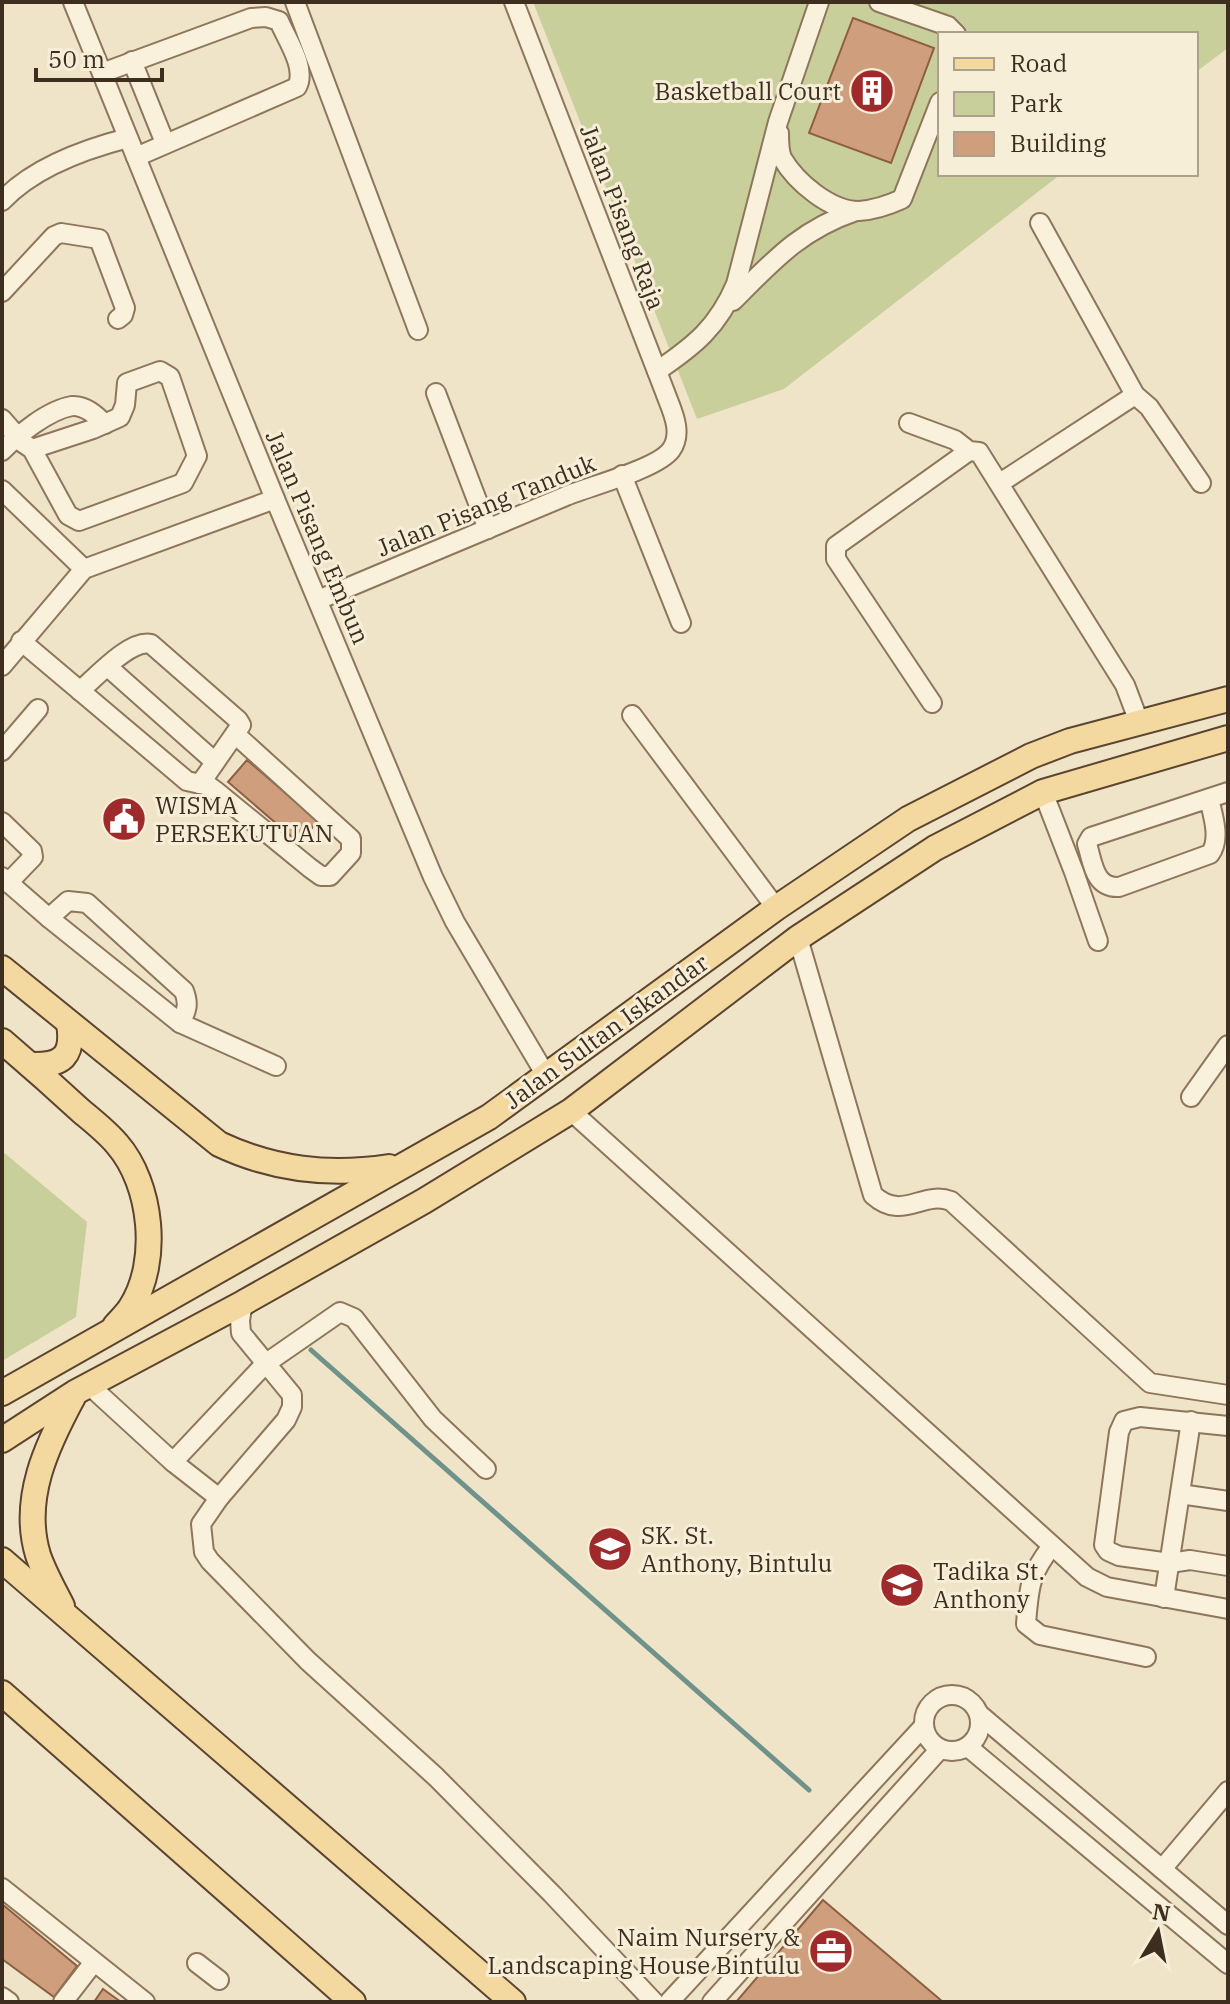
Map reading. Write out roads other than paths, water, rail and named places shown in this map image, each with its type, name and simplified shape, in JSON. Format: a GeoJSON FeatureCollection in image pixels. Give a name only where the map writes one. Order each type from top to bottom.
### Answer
{"type":"FeatureCollection","features":[{"type":"Feature","properties":{"kind":"main road","name":"Jalan Sultan Iskandar"},"geometry":{"type":"LineString","coordinates":[[2,968],[219,1144],[247,1157],[290,1168],[331,1172],[407,1164],[489,1117],[776,908],[908,819],[1031,756],[1070,741],[1228,699]]}},
{"type":"Feature","properties":{"kind":"main road","name":"Jalan Sultan Iskandar"},"geometry":{"type":"LineString","coordinates":[[2,1440],[82,1389],[424,1201],[571,1111],[798,938],[935,848],[1043,792],[1217,740]]}},
{"type":"Feature","properties":{"kind":"main road"},"geometry":{"type":"LineString","coordinates":[[30,1065],[50,1066],[67,1054],[72,1040],[69,1023]]}},
{"type":"Feature","properties":{"kind":"main road"},"geometry":{"type":"LineString","coordinates":[[2,1041],[118,1144],[135,1171],[144,1195],[149,1230],[141,1285],[132,1307],[109,1334]]}},
{"type":"Feature","properties":{"kind":"main road"},"geometry":{"type":"LineString","coordinates":[[2,1393],[407,1164]]}},
{"type":"Feature","properties":{"kind":"main road"},"geometry":{"type":"LineString","coordinates":[[64,1612],[38,1555],[33,1521],[35,1488],[42,1459],[82,1389]]}},
{"type":"Feature","properties":{"kind":"main road"},"geometry":{"type":"LineString","coordinates":[[2,1560],[513,2002]]}},
{"type":"Feature","properties":{"kind":"main road"},"geometry":{"type":"LineString","coordinates":[[2,1693],[353,2002]]}},
{"type":"Feature","properties":{"kind":"street","name":"Jalan Pisang Embun"},"geometry":{"type":"LineString","coordinates":[[73,2],[275,499],[439,888],[455,922],[547,1077]]}},
{"type":"Feature","properties":{"kind":"street"},"geometry":{"type":"LineString","coordinates":[[295,2],[418,330]]}},
{"type":"Feature","properties":{"kind":"street","name":"Jalan Pisang Raja"},"geometry":{"type":"LineString","coordinates":[[514,2],[677,427],[671,451]]}},
{"type":"Feature","properties":{"kind":"street"},"geometry":{"type":"LineString","coordinates":[[726,308],[736,284],[778,122],[819,2]]}},
{"type":"Feature","properties":{"kind":"street"},"geometry":{"type":"LineString","coordinates":[[879,2],[948,26],[954,32]]}},
{"type":"Feature","properties":{"kind":"street"},"geometry":{"type":"LineString","coordinates":[[102,73],[251,18],[266,17],[279,21],[300,69],[301,79],[297,87],[136,157]]}},
{"type":"Feature","properties":{"kind":"street"},"geometry":{"type":"LineString","coordinates":[[132,61],[165,143]]}},
{"type":"Feature","properties":{"kind":"street"},"geometry":{"type":"LineString","coordinates":[[657,371],[710,330],[726,308],[789,245],[832,219],[902,199],[938,107]]}},
{"type":"Feature","properties":{"kind":"street"},"geometry":{"type":"LineString","coordinates":[[778,122],[781,155],[801,182],[842,209],[859,211]]}},
{"type":"Feature","properties":{"kind":"street"},"geometry":{"type":"LineString","coordinates":[[2,201],[40,173],[98,145],[128,138]]}},
{"type":"Feature","properties":{"kind":"street"},"geometry":{"type":"LineString","coordinates":[[1040,223],[1135,395],[1149,407],[1201,483]]}},
{"type":"Feature","properties":{"kind":"street"},"geometry":{"type":"LineString","coordinates":[[2,292],[54,236],[61,233],[99,239],[125,308],[118,319]]}},
{"type":"Feature","properties":{"kind":"street"},"geometry":{"type":"LineString","coordinates":[[2,419],[16,437],[32,449],[68,515],[79,521],[183,483],[195,465],[197,451],[170,377],[160,371],[130,380],[125,387],[124,412],[120,417],[32,449]]}},
{"type":"Feature","properties":{"kind":"street"},"geometry":{"type":"LineString","coordinates":[[436,393],[488,529]]}},
{"type":"Feature","properties":{"kind":"street"},"geometry":{"type":"LineString","coordinates":[[1000,483],[1135,395]]}},
{"type":"Feature","properties":{"kind":"street"},"geometry":{"type":"LineString","coordinates":[[2,451],[44,418],[71,406],[92,411],[105,424]]}},
{"type":"Feature","properties":{"kind":"street"},"geometry":{"type":"LineString","coordinates":[[909,423],[955,440],[969,451],[979,452],[1125,685],[1139,722]]}},
{"type":"Feature","properties":{"kind":"street","name":"Jalan Pisang Tanduk"},"geometry":{"type":"LineString","coordinates":[[318,600],[653,464],[671,451]]}},
{"type":"Feature","properties":{"kind":"street"},"geometry":{"type":"LineString","coordinates":[[932,703],[836,559],[834,551],[836,546],[969,451]]}},
{"type":"Feature","properties":{"kind":"street"},"geometry":{"type":"LineString","coordinates":[[622,475],[681,623]]}},
{"type":"Feature","properties":{"kind":"street"},"geometry":{"type":"LineString","coordinates":[[2,490],[84,569]]}},
{"type":"Feature","properties":{"kind":"street"},"geometry":{"type":"LineString","coordinates":[[2,666],[84,569],[275,499]]}},
{"type":"Feature","properties":{"kind":"street"},"geometry":{"type":"LineString","coordinates":[[21,641],[187,781],[217,792],[321,876],[330,876],[351,853],[351,839],[235,734]]}},
{"type":"Feature","properties":{"kind":"street"},"geometry":{"type":"LineString","coordinates":[[80,691],[133,645],[151,644],[241,725],[200,784]]}},
{"type":"Feature","properties":{"kind":"street"},"geometry":{"type":"LineString","coordinates":[[108,667],[215,762]]}},
{"type":"Feature","properties":{"kind":"street"},"geometry":{"type":"LineString","coordinates":[[2,751],[38,709]]}},
{"type":"Feature","properties":{"kind":"street"},"geometry":{"type":"LineString","coordinates":[[632,715],[776,908]]}},
{"type":"Feature","properties":{"kind":"street"},"geometry":{"type":"LineString","coordinates":[[1217,740],[1228,755]]}},
{"type":"Feature","properties":{"kind":"street"},"geometry":{"type":"LineString","coordinates":[[1043,792],[1098,941]]}},
{"type":"Feature","properties":{"kind":"street"},"geometry":{"type":"LineString","coordinates":[[1087,841],[1091,837],[1228,792]]}},
{"type":"Feature","properties":{"kind":"street"},"geometry":{"type":"LineString","coordinates":[[1057,826],[1087,841],[1098,879],[1105,885],[1119,887],[1210,854],[1215,848],[1216,839],[1209,799]]}},
{"type":"Feature","properties":{"kind":"street"},"geometry":{"type":"LineString","coordinates":[[2,822],[32,851],[33,857],[5,880],[180,1023],[276,1066]]}},
{"type":"Feature","properties":{"kind":"street"},"geometry":{"type":"LineString","coordinates":[[49,918],[68,901],[87,903],[184,991],[188,1001],[180,1023]]}},
{"type":"Feature","properties":{"kind":"street"},"geometry":{"type":"LineString","coordinates":[[798,938],[873,1195],[883,1204],[896,1207],[936,1199],[951,1201],[1150,1383],[1228,1395]]}},
{"type":"Feature","properties":{"kind":"street"},"geometry":{"type":"LineString","coordinates":[[1191,1097],[1228,1045]]}},
{"type":"Feature","properties":{"kind":"street"},"geometry":{"type":"LineString","coordinates":[[571,1111],[1095,1583],[1228,1609]]}},
{"type":"Feature","properties":{"kind":"street"},"geometry":{"type":"LineString","coordinates":[[243,1303],[241,1333],[292,1395],[292,1407],[286,1420],[219,1498],[201,1524],[204,1552],[308,1661],[436,1777],[654,2002]]}},
{"type":"Feature","properties":{"kind":"street"},"geometry":{"type":"LineString","coordinates":[[173,1462],[265,1364],[340,1312],[354,1318],[433,1419],[486,1469]]}},
{"type":"Feature","properties":{"kind":"street"},"geometry":{"type":"LineString","coordinates":[[1144,1417],[1150,1383]]}},
{"type":"Feature","properties":{"kind":"street"},"geometry":{"type":"LineString","coordinates":[[82,1389],[219,1498]]}},
{"type":"Feature","properties":{"kind":"street"},"geometry":{"type":"LineString","coordinates":[[1228,1426],[1144,1417],[1124,1421],[1119,1432],[1104,1545],[1108,1551],[1119,1556],[1170,1563],[1190,1560],[1228,1566]]}},
{"type":"Feature","properties":{"kind":"street"},"geometry":{"type":"LineString","coordinates":[[1164,1598],[1191,1421]]}},
{"type":"Feature","properties":{"kind":"street"},"geometry":{"type":"LineString","coordinates":[[1180,1494],[1228,1501]]}},
{"type":"Feature","properties":{"kind":"street"},"geometry":{"type":"LineString","coordinates":[[1052,1546],[1033,1573],[1026,1624],[1040,1635],[1146,1657]]}},
{"type":"Feature","properties":{"kind":"street"},"geometry":{"type":"LineString","coordinates":[[669,2002],[923,1727],[927,1708],[942,1697],[960,1696],[968,1700],[979,1714],[1228,1925]]}},
{"type":"Feature","properties":{"kind":"street"},"geometry":{"type":"LineString","coordinates":[[923,1727],[932,1744],[950,1752],[968,1747],[979,1732],[979,1714]]}},
{"type":"Feature","properties":{"kind":"street"},"geometry":{"type":"LineString","coordinates":[[968,1747],[1228,1964]]}},
{"type":"Feature","properties":{"kind":"street"},"geometry":{"type":"LineString","coordinates":[[712,2002],[940,1749]]}},
{"type":"Feature","properties":{"kind":"street"},"geometry":{"type":"LineString","coordinates":[[1162,1869],[1228,1791]]}},
{"type":"Feature","properties":{"kind":"street"},"geometry":{"type":"LineString","coordinates":[[2,1888],[145,2002]]}},
{"type":"Feature","properties":{"kind":"street"},"geometry":{"type":"LineString","coordinates":[[63,2002],[94,1962]]}},
{"type":"Feature","properties":{"kind":"street"},"geometry":{"type":"LineString","coordinates":[[197,1963],[219,1980]]}},
{"type":"Feature","properties":{"kind":"street"},"geometry":{"type":"LineString","coordinates":[[489,1981],[509,1987],[527,2002]]}},
{"type":"Feature","properties":{"kind":"street"},"geometry":{"type":"LineString","coordinates":[[2,1997],[9,2002]]}},
{"type":"Feature","properties":{"kind":"waterway"},"geometry":{"type":"LineString","coordinates":[[311,1350],[809,1790]]}},
{"type":"Feature","properties":{"kind":"place","name":"Basketball Court"},"geometry":{"type":"Point","coordinates":[872,91]}},
{"type":"Feature","properties":{"kind":"place","name":"WISMA PERSEKUTUAN"},"geometry":{"type":"Point","coordinates":[124,819]}},
{"type":"Feature","properties":{"kind":"place","name":"SK. St. Anthony, Bintulu"},"geometry":{"type":"Point","coordinates":[610,1549]}},
{"type":"Feature","properties":{"kind":"place","name":"Tadika St. Anthony"},"geometry":{"type":"Point","coordinates":[902,1585]}},
{"type":"Feature","properties":{"kind":"place","name":"Naim Nursery & Landscaping House Bintulu"},"geometry":{"type":"Point","coordinates":[831,1951]}}]}
